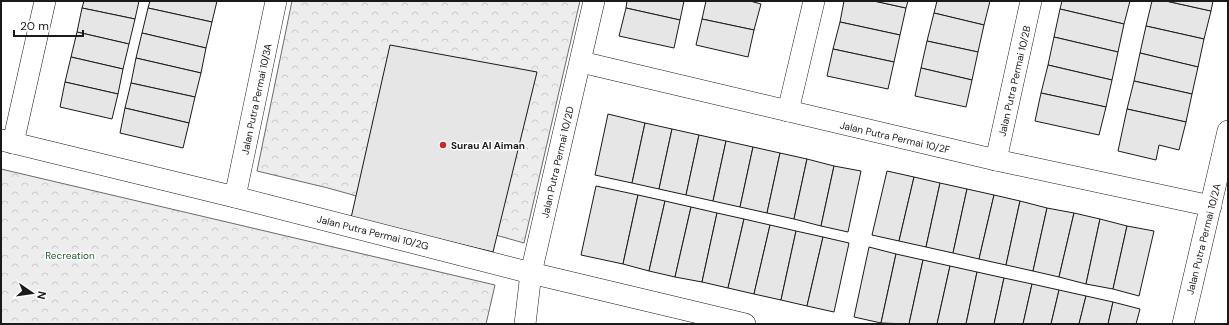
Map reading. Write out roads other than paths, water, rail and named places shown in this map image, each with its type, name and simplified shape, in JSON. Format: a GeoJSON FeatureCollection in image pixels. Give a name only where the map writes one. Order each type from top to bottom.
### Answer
{"type":"FeatureCollection","features":[{"type":"Feature","properties":{"kind":"street"},"geometry":{"type":"LineString","coordinates":[[7,142],[45,1]]}},
{"type":"Feature","properties":{"kind":"street","name":"Jalan Putra Permai 10/3A"},"geometry":{"type":"LineString","coordinates":[[235,197],[276,1]]}},
{"type":"Feature","properties":{"kind":"street","name":"Jalan Putra Permai 10/2D"},"geometry":{"type":"LineString","coordinates":[[525,324],[531,273],[594,1]]}},
{"type":"Feature","properties":{"kind":"street"},"geometry":{"type":"LineString","coordinates":[[788,111],[814,1]]}},
{"type":"Feature","properties":{"kind":"street","name":"Jalan Putra Permai 10/2B"},"geometry":{"type":"LineString","coordinates":[[996,160],[1031,1]]}},
{"type":"Feature","properties":{"kind":"street","name":"Jalan Putra Permai 10/2F"},"geometry":{"type":"LineString","coordinates":[[581,62],[996,160],[1211,206]]}},
{"type":"Feature","properties":{"kind":"street","name":"Jalan Putra Permai 10/2A"},"geometry":{"type":"LineString","coordinates":[[1183,324],[1228,130]]}},
{"type":"Feature","properties":{"kind":"street","name":"Jalan Putra Permai 10/2G"},"geometry":{"type":"LineString","coordinates":[[7,142],[235,197],[531,273],[745,324]]}},
{"type":"Feature","properties":{"kind":"place","name":"Surau Al Aiman"},"geometry":{"type":"Point","coordinates":[443,145]}},
{"type":"Feature","properties":{"kind":"park label","name":"Recreation"},"geometry":{"type":"Point","coordinates":[70,255]}}]}
